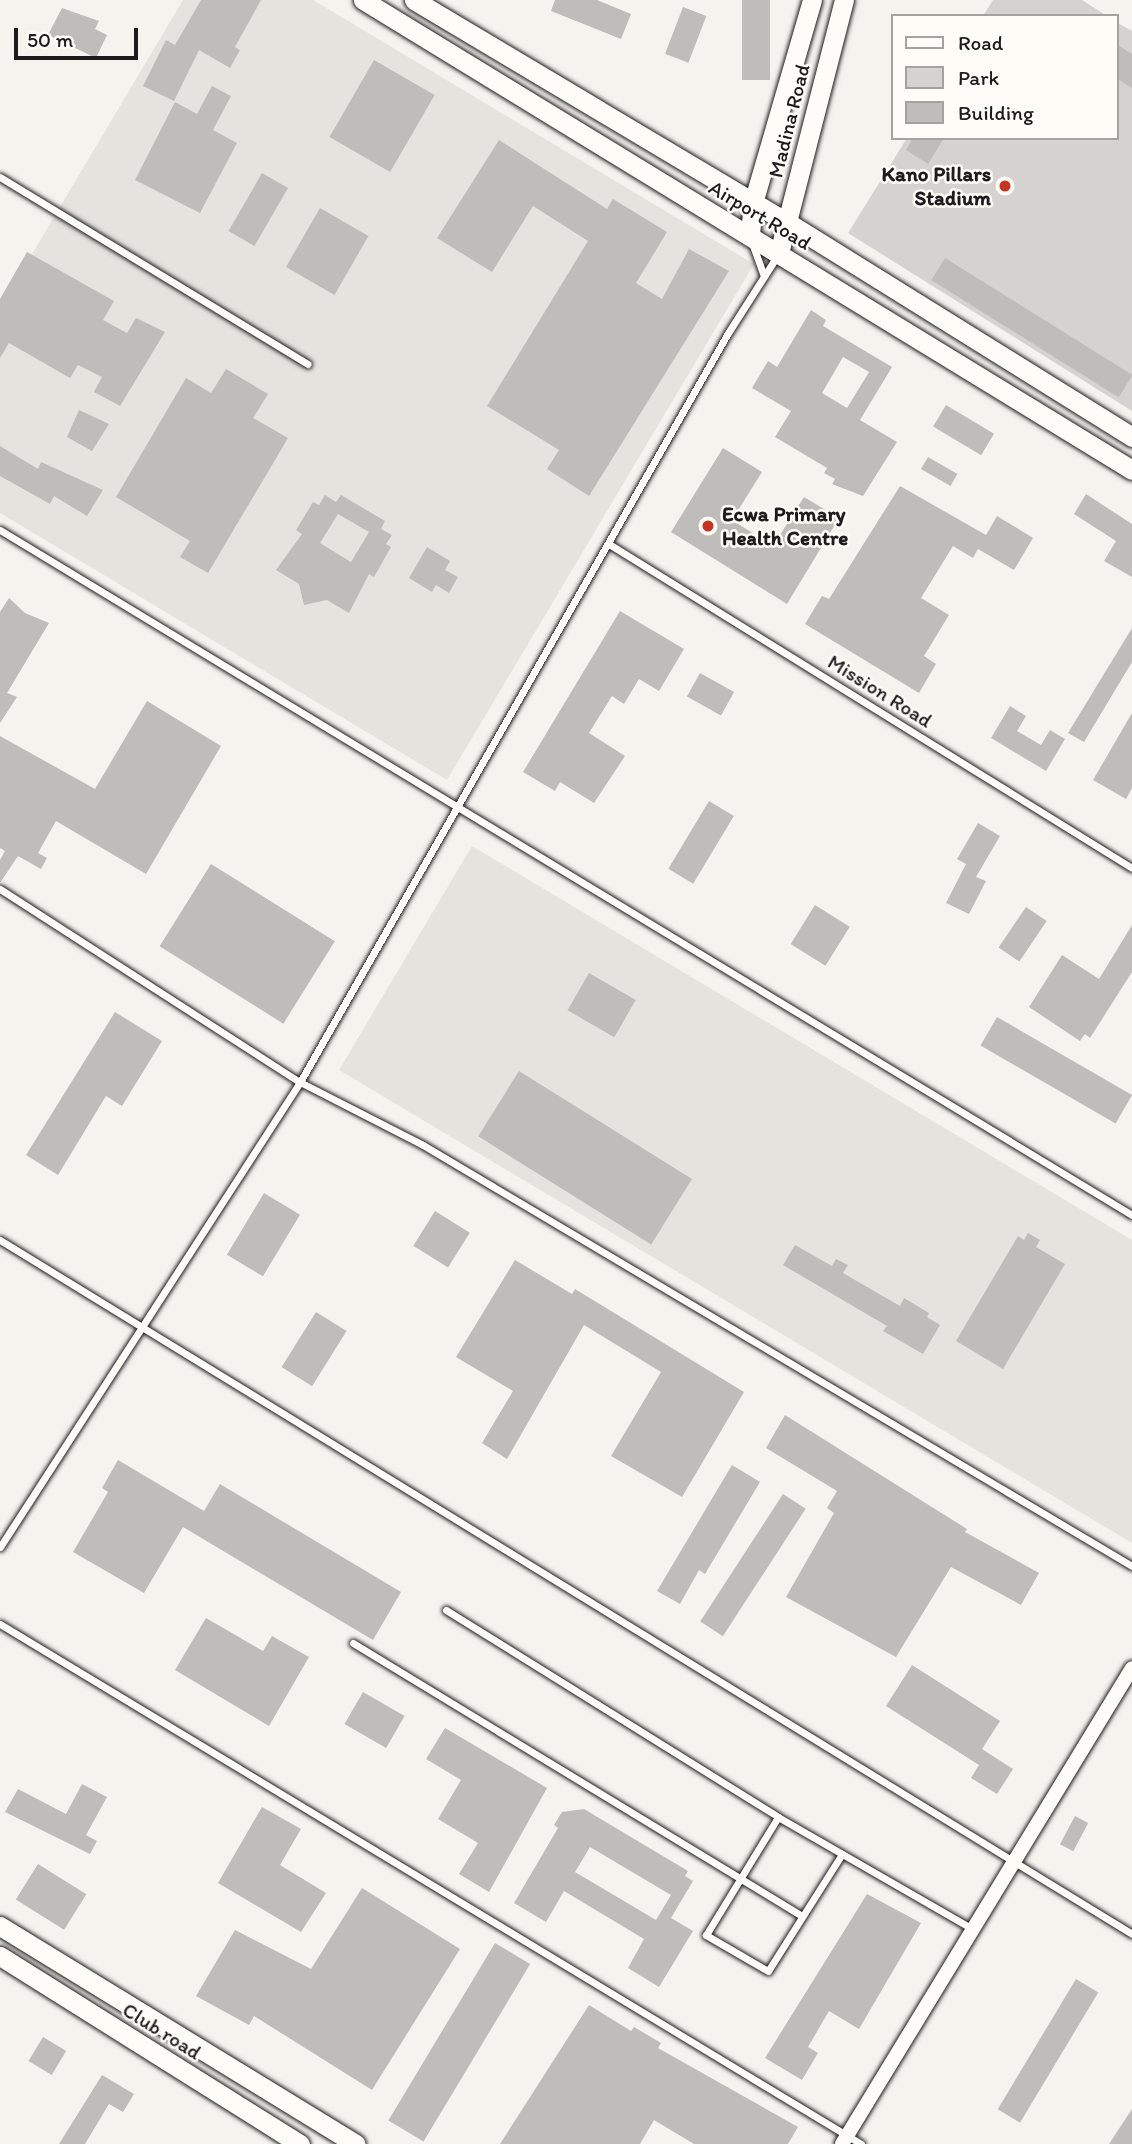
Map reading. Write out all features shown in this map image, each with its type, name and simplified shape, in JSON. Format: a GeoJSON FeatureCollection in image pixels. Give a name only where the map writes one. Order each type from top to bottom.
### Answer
{"type":"FeatureCollection","features":[{"type":"Feature","properties":{"kind":"main road","name":"Airport Road"},"geometry":{"type":"LineString","coordinates":[[363,0],[1132,470]]}},
{"type":"Feature","properties":{"kind":"main road","name":"Airport Road"},"geometry":{"type":"LineString","coordinates":[[414,0],[787,222],[1132,437]]}},
{"type":"Feature","properties":{"kind":"main road","name":"Madina Road"},"geometry":{"type":"LineString","coordinates":[[750,235],[753,203],[812,0]]}},
{"type":"Feature","properties":{"kind":"main road","name":"Madina Road"},"geometry":{"type":"LineString","coordinates":[[779,253],[844,0]]}},
{"type":"Feature","properties":{"kind":"main road"},"geometry":{"type":"LineString","coordinates":[[0,1926],[356,2144]]}},
{"type":"Feature","properties":{"kind":"main road","name":"Club road"},"geometry":{"type":"LineString","coordinates":[[0,1956],[300,2144]]}},
{"type":"Feature","properties":{"kind":"street"},"geometry":{"type":"LineString","coordinates":[[845,2140],[1132,1668]]}},
{"type":"Feature","properties":{"kind":"lane"},"geometry":{"type":"LineString","coordinates":[[0,177],[308,364]]}},
{"type":"Feature","properties":{"kind":"lane"},"geometry":{"type":"LineString","coordinates":[[750,235],[764,276]]}},
{"type":"Feature","properties":{"kind":"lane"},"geometry":{"type":"LineString","coordinates":[[0,1547],[145,1328],[300,1082],[779,253]]}},
{"type":"Feature","properties":{"kind":"lane"},"geometry":{"type":"LineString","coordinates":[[0,530],[1132,1215]]}},
{"type":"Feature","properties":{"kind":"lane","name":"Mission Road"},"geometry":{"type":"LineString","coordinates":[[609,544],[1132,869]]}},
{"type":"Feature","properties":{"kind":"lane"},"geometry":{"type":"LineString","coordinates":[[0,889],[300,1082],[435,1153],[1132,1566]]}},
{"type":"Feature","properties":{"kind":"lane"},"geometry":{"type":"LineString","coordinates":[[0,1240],[1132,1934]]}},
{"type":"Feature","properties":{"kind":"lane"},"geometry":{"type":"LineString","coordinates":[[446,1610],[778,1817],[973,1930]]}},
{"type":"Feature","properties":{"kind":"lane"},"geometry":{"type":"LineString","coordinates":[[0,1624],[845,2140],[861,2144]]}},
{"type":"Feature","properties":{"kind":"lane"},"geometry":{"type":"LineString","coordinates":[[353,1643],[802,1916]]}},
{"type":"Feature","properties":{"kind":"lane"},"geometry":{"type":"LineString","coordinates":[[778,1817],[709,1928],[706,1936],[712,1942],[768,1971],[842,1854]]}},
{"type":"Feature","properties":{"kind":"shaded area"},"geometry":{"type":"Polygon","coordinates":[[[183,0],[313,0],[754,264],[447,780],[0,513],[0,308],[183,0]]]}},
{"type":"Feature","properties":{"kind":"shaded area"},"geometry":{"type":"Polygon","coordinates":[[[472,846],[1132,1240],[1132,1543],[339,1070],[472,846]]]}},
{"type":"Feature","properties":{"kind":"green space"},"geometry":{"type":"Polygon","coordinates":[[[993,0],[1082,0],[1104,14],[984,14],[993,0]]]}},
{"type":"Feature","properties":{"kind":"green space","name":"Kano Pillars Stadium"},"geometry":{"type":"Polygon","coordinates":[[[1118,23],[1132,31],[1132,411],[848,233],[906,140],[1118,140],[1118,23]]]}},
{"type":"Feature","properties":{"kind":"building"},"geometry":{"type":"Polygon","coordinates":[[[201,0],[261,0],[235,47],[240,50],[230,68],[199,50],[174,101],[143,86],[166,40],[175,45],[201,0]]]}},
{"type":"Feature","properties":{"kind":"building"},"geometry":{"type":"Polygon","coordinates":[[[555,0],[597,0],[631,14],[621,39],[551,11],[555,0]]]}},
{"type":"Feature","properties":{"kind":"building"},"geometry":{"type":"Polygon","coordinates":[[[742,0],[770,0],[770,80],[742,80],[742,0]]]}},
{"type":"Feature","properties":{"kind":"building"},"geometry":{"type":"Polygon","coordinates":[[[683,7],[706,16],[688,63],[665,54],[683,7]]]}},
{"type":"Feature","properties":{"kind":"building"},"geometry":{"type":"Polygon","coordinates":[[[62,8],[99,21],[95,29],[107,35],[96,58],[48,35],[62,8]]]}},
{"type":"Feature","properties":{"kind":"building"},"geometry":{"type":"Polygon","coordinates":[[[1118,45],[1132,54],[1132,88],[1118,79],[1118,45]]]}},
{"type":"Feature","properties":{"kind":"building"},"geometry":{"type":"Polygon","coordinates":[[[374,60],[435,95],[390,172],[330,137],[374,60]]]}},
{"type":"Feature","properties":{"kind":"building"},"geometry":{"type":"Polygon","coordinates":[[[212,86],[231,96],[213,130],[237,143],[200,213],[135,180],[175,102],[197,114],[212,86]]]}},
{"type":"Feature","properties":{"kind":"building"},"geometry":{"type":"Polygon","coordinates":[[[499,140],[607,209],[613,199],[667,232],[636,283],[662,299],[689,249],[729,271],[589,496],[547,469],[559,450],[487,406],[588,241],[533,206],[492,272],[437,238],[499,140]]]}},
{"type":"Feature","properties":{"kind":"building"},"geometry":{"type":"Polygon","coordinates":[[[912,140],[943,140],[928,164],[906,150],[912,140]]]}},
{"type":"Feature","properties":{"kind":"building"},"geometry":{"type":"Polygon","coordinates":[[[262,173],[288,188],[254,246],[228,231],[262,173]]]}},
{"type":"Feature","properties":{"kind":"building"},"geometry":{"type":"Polygon","coordinates":[[[320,208],[368,236],[334,295],[286,267],[320,208]]]}},
{"type":"Feature","properties":{"kind":"building"},"geometry":{"type":"Polygon","coordinates":[[[27,252],[114,301],[103,320],[127,333],[136,318],[165,332],[120,406],[94,392],[102,377],[78,365],[70,378],[9,343],[0,358],[0,299],[27,252]]]}},
{"type":"Feature","properties":{"kind":"building"},"geometry":{"type":"Polygon","coordinates":[[[945,258],[1132,375],[1119,397],[931,280],[945,258]]]}},
{"type":"Feature","properties":{"kind":"building"},"geometry":{"type":"Polygon","coordinates":[[[811,310],[826,320],[823,326],[892,367],[860,420],[897,442],[863,496],[832,484],[835,479],[824,473],[827,468],[775,437],[791,411],[752,388],[768,361],[777,367],[811,310]],[[843,357],[822,393],[847,408],[869,372],[843,357]]]}},
{"type":"Feature","properties":{"kind":"building"},"geometry":{"type":"Polygon","coordinates":[[[226,369],[268,394],[253,418],[288,438],[208,573],[180,557],[190,541],[116,497],[186,378],[211,393],[226,369]]]}},
{"type":"Feature","properties":{"kind":"building"},"geometry":{"type":"Polygon","coordinates":[[[946,405],[994,434],[981,455],[933,426],[946,405]]]}},
{"type":"Feature","properties":{"kind":"building"},"geometry":{"type":"Polygon","coordinates":[[[79,410],[109,424],[92,451],[67,437],[79,410]]]}},
{"type":"Feature","properties":{"kind":"building"},"geometry":{"type":"Polygon","coordinates":[[[0,446],[38,469],[41,462],[103,490],[87,516],[54,496],[50,504],[0,476],[0,446]]]}},
{"type":"Feature","properties":{"kind":"building","name":"Ecwa Primary Health Centre"},"geometry":{"type":"Polygon","coordinates":[[[723,448],[762,472],[732,520],[773,546],[804,497],[839,518],[787,604],[671,532],[723,448]]]}},
{"type":"Feature","properties":{"kind":"building"},"geometry":{"type":"Polygon","coordinates":[[[928,457],[957,474],[950,486],[921,469],[928,457]]]}},
{"type":"Feature","properties":{"kind":"building"},"geometry":{"type":"Polygon","coordinates":[[[900,486],[986,535],[997,516],[1033,538],[1014,570],[978,549],[973,558],[953,546],[921,598],[949,615],[924,656],[936,664],[919,693],[805,624],[822,596],[829,599],[900,486]]]}},
{"type":"Feature","properties":{"kind":"building"},"geometry":{"type":"Polygon","coordinates":[[[1086,494],[1132,524],[1132,577],[1104,561],[1116,541],[1074,514],[1086,494]]]}},
{"type":"Feature","properties":{"kind":"building"},"geometry":{"type":"Polygon","coordinates":[[[325,495],[336,502],[341,495],[385,521],[381,529],[392,535],[386,544],[391,547],[374,577],[369,574],[349,613],[327,600],[304,605],[299,584],[276,570],[302,534],[296,530],[313,502],[319,505],[325,495]],[[338,514],[320,543],[351,562],[369,532],[338,514]]]}},
{"type":"Feature","properties":{"kind":"building"},"geometry":{"type":"Polygon","coordinates":[[[427,547],[450,561],[445,570],[458,577],[449,593],[436,585],[432,592],[409,578],[427,547]]]}},
{"type":"Feature","properties":{"kind":"building"},"geometry":{"type":"Polygon","coordinates":[[[9,598],[25,613],[49,623],[7,693],[17,697],[0,723],[0,612],[9,598]]]}},
{"type":"Feature","properties":{"kind":"building"},"geometry":{"type":"Polygon","coordinates":[[[620,611],[684,649],[659,691],[639,679],[624,704],[612,696],[589,733],[625,756],[594,803],[560,782],[555,791],[523,772],[620,611]]]}},
{"type":"Feature","properties":{"kind":"building"},"geometry":{"type":"Polygon","coordinates":[[[1132,628],[1132,662],[1084,742],[1068,733],[1132,628]]]}},
{"type":"Feature","properties":{"kind":"building"},"geometry":{"type":"Polygon","coordinates":[[[700,673],[734,692],[721,716],[687,697],[700,673]]]}},
{"type":"Feature","properties":{"kind":"building"},"geometry":{"type":"Polygon","coordinates":[[[147,701],[221,746],[146,874],[56,821],[38,853],[47,858],[41,869],[18,856],[0,883],[0,860],[5,851],[0,848],[0,736],[95,789],[147,701]]]}},
{"type":"Feature","properties":{"kind":"building"},"geometry":{"type":"Polygon","coordinates":[[[1010,706],[1026,716],[1017,731],[1041,745],[1050,730],[1065,739],[1046,771],[991,738],[1010,706]]]}},
{"type":"Feature","properties":{"kind":"building"},"geometry":{"type":"Polygon","coordinates":[[[1132,713],[1132,788],[1126,799],[1093,780],[1132,713]]]}},
{"type":"Feature","properties":{"kind":"building"},"geometry":{"type":"Polygon","coordinates":[[[709,801],[734,816],[693,884],[668,869],[709,801]]]}},
{"type":"Feature","properties":{"kind":"building"},"geometry":{"type":"Polygon","coordinates":[[[978,823],[1000,836],[976,877],[986,881],[969,914],[946,903],[966,864],[957,859],[978,823]]]}},
{"type":"Feature","properties":{"kind":"building"},"geometry":{"type":"Polygon","coordinates":[[[211,864],[335,941],[283,1024],[160,946],[211,864]]]}},
{"type":"Feature","properties":{"kind":"building"},"geometry":{"type":"Polygon","coordinates":[[[815,905],[850,927],[825,966],[791,944],[815,905]]]}},
{"type":"Feature","properties":{"kind":"building"},"geometry":{"type":"Polygon","coordinates":[[[1026,907],[1047,921],[1019,962],[999,948],[1026,907]]]}},
{"type":"Feature","properties":{"kind":"building"},"geometry":{"type":"Polygon","coordinates":[[[1132,925],[1132,972],[1090,1038],[1085,1034],[1080,1041],[1029,1007],[1062,955],[1099,979],[1132,925]]]}},
{"type":"Feature","properties":{"kind":"building"},"geometry":{"type":"Polygon","coordinates":[[[589,973],[636,1000],[614,1037],[568,1010],[589,973]]]}},
{"type":"Feature","properties":{"kind":"building"},"geometry":{"type":"Polygon","coordinates":[[[115,1012],[162,1041],[122,1106],[106,1096],[58,1175],[26,1155],[115,1012]]]}},
{"type":"Feature","properties":{"kind":"building"},"geometry":{"type":"Polygon","coordinates":[[[997,1017],[1132,1095],[1116,1124],[980,1046],[997,1017]]]}},
{"type":"Feature","properties":{"kind":"building"},"geometry":{"type":"Polygon","coordinates":[[[519,1071],[692,1179],[651,1244],[478,1136],[519,1071]]]}},
{"type":"Feature","properties":{"kind":"building"},"geometry":{"type":"Polygon","coordinates":[[[264,1193],[300,1215],[263,1276],[227,1255],[264,1193]]]}},
{"type":"Feature","properties":{"kind":"building"},"geometry":{"type":"Polygon","coordinates":[[[435,1211],[470,1233],[448,1267],[413,1246],[435,1211]]]}},
{"type":"Feature","properties":{"kind":"building"},"geometry":{"type":"Polygon","coordinates":[[[1028,1233],[1040,1240],[1036,1247],[1065,1264],[1003,1369],[956,1341],[1018,1236],[1024,1240],[1028,1233]]]}},
{"type":"Feature","properties":{"kind":"building"},"geometry":{"type":"Polygon","coordinates":[[[795,1245],[832,1266],[836,1259],[848,1265],[843,1273],[900,1306],[904,1298],[929,1313],[927,1317],[940,1325],[923,1354],[883,1331],[887,1326],[783,1265],[795,1245]]]}},
{"type":"Feature","properties":{"kind":"building"},"geometry":{"type":"Polygon","coordinates":[[[515,1260],[572,1294],[575,1289],[744,1392],[682,1497],[611,1456],[661,1372],[584,1325],[507,1459],[482,1443],[513,1391],[456,1357],[515,1260]]]}},
{"type":"Feature","properties":{"kind":"building"},"geometry":{"type":"Polygon","coordinates":[[[316,1312],[347,1331],[312,1386],[282,1367],[316,1312]]]}},
{"type":"Feature","properties":{"kind":"building"},"geometry":{"type":"Polygon","coordinates":[[[785,1415],[967,1529],[965,1532],[1039,1573],[1021,1605],[951,1567],[896,1657],[786,1597],[834,1513],[827,1508],[837,1491],[766,1448],[785,1415]]]}},
{"type":"Feature","properties":{"kind":"building"},"geometry":{"type":"Polygon","coordinates":[[[118,1460],[204,1511],[220,1484],[401,1592],[373,1640],[183,1527],[144,1593],[73,1552],[108,1492],[102,1488],[118,1460]]]}},
{"type":"Feature","properties":{"kind":"building"},"geometry":{"type":"Polygon","coordinates":[[[732,1465],[760,1482],[705,1574],[699,1570],[680,1604],[657,1591],[732,1465]]]}},
{"type":"Feature","properties":{"kind":"building"},"geometry":{"type":"Polygon","coordinates":[[[783,1494],[806,1509],[723,1636],[700,1621],[783,1494]]]}},
{"type":"Feature","properties":{"kind":"building"},"geometry":{"type":"Polygon","coordinates":[[[206,1618],[263,1651],[272,1636],[309,1657],[269,1726],[175,1670],[206,1618]]]}},
{"type":"Feature","properties":{"kind":"building"},"geometry":{"type":"Polygon","coordinates":[[[912,1665],[1000,1721],[982,1749],[1013,1769],[997,1794],[971,1778],[979,1765],[886,1706],[912,1665]]]}},
{"type":"Feature","properties":{"kind":"building"},"geometry":{"type":"Polygon","coordinates":[[[363,1692],[405,1716],[386,1748],[344,1724],[363,1692]]]}},
{"type":"Feature","properties":{"kind":"building"},"geometry":{"type":"Polygon","coordinates":[[[445,1728],[547,1788],[489,1892],[459,1874],[478,1843],[438,1819],[461,1780],[426,1759],[445,1728]]]}},
{"type":"Feature","properties":{"kind":"building"},"geometry":{"type":"Polygon","coordinates":[[[82,1784],[107,1797],[86,1835],[97,1841],[90,1854],[5,1812],[18,1789],[66,1814],[82,1784]]]}},
{"type":"Feature","properties":{"kind":"building"},"geometry":{"type":"Polygon","coordinates":[[[262,1807],[301,1829],[280,1865],[326,1893],[301,1932],[218,1883],[262,1807]]]}},
{"type":"Feature","properties":{"kind":"building"},"geometry":{"type":"Polygon","coordinates":[[[584,1809],[688,1871],[685,1876],[693,1881],[671,1918],[693,1931],[659,1987],[628,1968],[644,1939],[564,1891],[546,1922],[514,1903],[558,1828],[554,1825],[562,1812],[584,1809]],[[590,1847],[575,1872],[656,1920],[671,1895],[590,1847]]]}},
{"type":"Feature","properties":{"kind":"building"},"geometry":{"type":"Polygon","coordinates":[[[1075,1816],[1088,1823],[1073,1851],[1060,1844],[1075,1816]]]}},
{"type":"Feature","properties":{"kind":"building"},"geometry":{"type":"Polygon","coordinates":[[[38,1864],[86,1894],[64,1930],[16,1900],[38,1864]]]}},
{"type":"Feature","properties":{"kind":"building"},"geometry":{"type":"Polygon","coordinates":[[[362,1888],[460,1949],[372,2090],[254,2016],[249,2025],[196,1996],[235,1930],[311,1969],[362,1888]]]}},
{"type":"Feature","properties":{"kind":"building"},"geometry":{"type":"Polygon","coordinates":[[[867,1894],[921,1923],[859,2029],[829,2011],[808,2047],[818,2053],[802,2080],[765,2058],[867,1894]]]}},
{"type":"Feature","properties":{"kind":"building"},"geometry":{"type":"Polygon","coordinates":[[[495,1943],[530,1964],[424,2142],[388,2120],[495,1943]]]}},
{"type":"Feature","properties":{"kind":"building"},"geometry":{"type":"Polygon","coordinates":[[[1076,1979],[1098,1992],[1020,2123],[998,2109],[1076,1979]]]}},
{"type":"Feature","properties":{"kind":"building"},"geometry":{"type":"Polygon","coordinates":[[[589,2005],[631,2031],[634,2027],[661,2043],[658,2048],[798,2127],[788,2144],[694,2144],[654,2120],[640,2144],[500,2144],[589,2005]]]}},
{"type":"Feature","properties":{"kind":"building"},"geometry":{"type":"Polygon","coordinates":[[[43,2037],[66,2051],[52,2075],[29,2061],[43,2037]]]}},
{"type":"Feature","properties":{"kind":"building"},"geometry":{"type":"Polygon","coordinates":[[[102,2075],[134,2094],[123,2112],[109,2104],[85,2144],[59,2144],[102,2075]]]}},
{"type":"Feature","properties":{"kind":"building"},"geometry":{"type":"Polygon","coordinates":[[[1132,2109],[1132,2144],[1109,2144],[1132,2109]]]}},
{"type":"Feature","properties":{"kind":"place","name":"Kano Pillars Stadium"},"geometry":{"type":"Point","coordinates":[1005,186]}},
{"type":"Feature","properties":{"kind":"place","name":"Ecwa Primary Health Centre"},"geometry":{"type":"Point","coordinates":[708,526]}}]}
